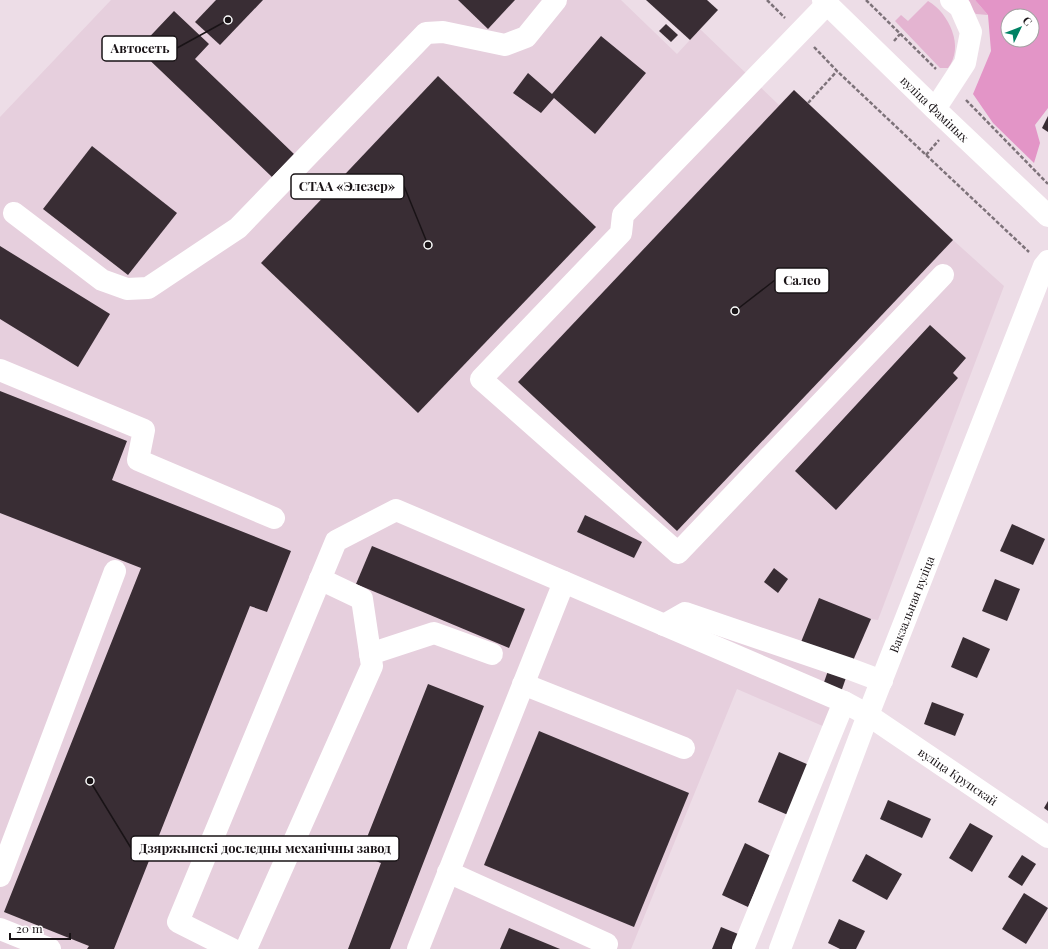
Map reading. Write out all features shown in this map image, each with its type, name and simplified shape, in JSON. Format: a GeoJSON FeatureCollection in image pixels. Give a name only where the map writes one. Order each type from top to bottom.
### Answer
{"type":"FeatureCollection","features":[{"type":"Feature","properties":{"kind":"street"},"geometry":{"type":"LineString","coordinates":[[935,109],[965,63],[971,32],[960,7],[951,0]]}},
{"type":"Feature","properties":{"kind":"street"},"geometry":{"type":"LineString","coordinates":[[14,213],[102,280],[127,289],[148,288],[238,228],[426,33],[443,32],[505,45],[526,37],[552,1]]}},
{"type":"Feature","properties":{"kind":"street"},"geometry":{"type":"LineString","coordinates":[[825,2],[800,33],[623,215],[621,232],[481,379],[678,553],[943,275]]}},
{"type":"Feature","properties":{"kind":"street","name":"вуліца Фаміных"},"geometry":{"type":"LineString","coordinates":[[825,2],[1048,216]]}},
{"type":"Feature","properties":{"kind":"street","name":"Вакзальная вуліца"},"geometry":{"type":"LineString","coordinates":[[780,949],[868,715],[1046,264]]}},
{"type":"Feature","properties":{"kind":"street"},"geometry":{"type":"LineString","coordinates":[[0,370],[144,430],[138,460],[274,518]]}},
{"type":"Feature","properties":{"kind":"street","name":"вуліца Крупскай"},"geometry":{"type":"LineString","coordinates":[[320,579],[336,541],[396,510],[844,702],[868,715],[1048,836]]}},
{"type":"Feature","properties":{"kind":"street"},"geometry":{"type":"LineString","coordinates":[[0,876],[115,571]]}},
{"type":"Feature","properties":{"kind":"street"},"geometry":{"type":"LineString","coordinates":[[232,949],[178,922],[320,579],[362,599],[372,666],[246,949]]}},
{"type":"Feature","properties":{"kind":"street"},"geometry":{"type":"LineString","coordinates":[[418,949],[564,582]]}},
{"type":"Feature","properties":{"kind":"street"},"geometry":{"type":"LineString","coordinates":[[664,624],[686,613],[882,681]]}},
{"type":"Feature","properties":{"kind":"street"},"geometry":{"type":"LineString","coordinates":[[370,654],[434,633],[492,654]]}},
{"type":"Feature","properties":{"kind":"street"},"geometry":{"type":"LineString","coordinates":[[523,684],[684,748]]}},
{"type":"Feature","properties":{"kind":"street"},"geometry":{"type":"LineString","coordinates":[[743,949],[844,702]]}},
{"type":"Feature","properties":{"kind":"street"},"geometry":{"type":"LineString","coordinates":[[448,872],[607,944],[605,949]]}},
{"type":"Feature","properties":{"kind":"street"},"geometry":{"type":"LineString","coordinates":[[0,929],[50,949]]}},
{"type":"Feature","properties":{"kind":"path"},"geometry":{"type":"LineString","coordinates":[[767,0],[838,71],[1046,264]]}},
{"type":"Feature","properties":{"kind":"path"},"geometry":{"type":"LineString","coordinates":[[866,0],[951,84],[1048,184]]}},
{"type":"Feature","properties":{"kind":"path"},"geometry":{"type":"LineString","coordinates":[[808,103],[838,71]]}},
{"type":"Feature","properties":{"kind":"shaded area"},"geometry":{"type":"Polygon","coordinates":[[[111,0],[621,0],[677,54],[700,29],[779,105],[794,90],[1004,286],[878,620],[871,619],[825,727],[737,689],[631,949],[0,949],[0,117],[111,0]],[[585,515],[577,532],[634,558],[641,542],[585,515]]]}},
{"type":"Feature","properties":{"kind":"shaded area"},"geometry":{"type":"Polygon","coordinates":[[[961,0],[975,0],[988,15],[976,14],[961,0]]]}},
{"type":"Feature","properties":{"kind":"shaded area"},"geometry":{"type":"Polygon","coordinates":[[[975,0],[1048,0],[1048,108],[1035,125],[1040,143],[1034,163],[993,123],[973,94],[991,51],[988,15],[975,0]]]}},
{"type":"Feature","properties":{"kind":"shaded area"},"geometry":{"type":"Polygon","coordinates":[[[928,1],[936,6],[948,22],[955,41],[953,60],[948,68],[940,68],[895,21],[901,15],[908,21],[928,1]]]}},
{"type":"Feature","properties":{"kind":"building"},"geometry":{"type":"Polygon","coordinates":[[[216,0],[263,0],[220,45],[195,22],[216,0]]]}},
{"type":"Feature","properties":{"kind":"building"},"geometry":{"type":"Polygon","coordinates":[[[458,0],[515,0],[488,29],[458,0]]]}},
{"type":"Feature","properties":{"kind":"building"},"geometry":{"type":"Polygon","coordinates":[[[646,0],[707,0],[718,10],[690,40],[646,0]]]}},
{"type":"Feature","properties":{"kind":"building"},"geometry":{"type":"Polygon","coordinates":[[[174,11],[209,44],[195,59],[294,154],[272,177],[138,49],[174,11]]]}},
{"type":"Feature","properties":{"kind":"building"},"geometry":{"type":"Polygon","coordinates":[[[666,24],[678,35],[671,42],[659,31],[666,24]]]}},
{"type":"Feature","properties":{"kind":"building"},"geometry":{"type":"Polygon","coordinates":[[[601,36],[646,73],[595,134],[554,98],[541,113],[513,93],[528,73],[552,94],[601,36]]]}},
{"type":"Feature","properties":{"kind":"building"},"geometry":{"type":"Polygon","coordinates":[[[438,76],[596,227],[418,413],[261,263],[438,76]]]}},
{"type":"Feature","properties":{"kind":"building"},"geometry":{"type":"Polygon","coordinates":[[[794,90],[953,240],[677,531],[518,382],[794,90]]]}},
{"type":"Feature","properties":{"kind":"building"},"geometry":{"type":"Polygon","coordinates":[[[1048,116],[1048,132],[1042,128],[1048,116]]]}},
{"type":"Feature","properties":{"kind":"building"},"geometry":{"type":"Polygon","coordinates":[[[92,146],[177,213],[128,275],[43,209],[92,146]]]}},
{"type":"Feature","properties":{"kind":"building"},"geometry":{"type":"Polygon","coordinates":[[[0,246],[110,314],[78,367],[0,319],[0,246]]]}},
{"type":"Feature","properties":{"kind":"building"},"geometry":{"type":"Polygon","coordinates":[[[930,325],[966,358],[953,373],[958,378],[836,510],[795,471],[930,325]]]}},
{"type":"Feature","properties":{"kind":"building"},"geometry":{"type":"Polygon","coordinates":[[[0,391],[127,441],[112,480],[291,551],[267,612],[250,606],[114,949],[87,949],[89,946],[4,912],[141,568],[0,513],[0,391]]]}},
{"type":"Feature","properties":{"kind":"building"},"geometry":{"type":"Polygon","coordinates":[[[585,515],[642,542],[634,558],[577,532],[585,515]]]}},
{"type":"Feature","properties":{"kind":"building"},"geometry":{"type":"Polygon","coordinates":[[[1012,524],[1045,539],[1033,565],[1000,551],[1012,524]]]}},
{"type":"Feature","properties":{"kind":"building"},"geometry":{"type":"Polygon","coordinates":[[[372,546],[525,609],[509,648],[356,584],[372,546]]]}},
{"type":"Feature","properties":{"kind":"building"},"geometry":{"type":"Polygon","coordinates":[[[774,568],[788,579],[778,593],[764,582],[774,568]]]}},
{"type":"Feature","properties":{"kind":"building"},"geometry":{"type":"Polygon","coordinates":[[[995,579],[1020,589],[1007,621],[982,611],[995,579]]]}},
{"type":"Feature","properties":{"kind":"building"},"geometry":{"type":"Polygon","coordinates":[[[819,598],[871,619],[852,663],[801,642],[819,598]]]}},
{"type":"Feature","properties":{"kind":"building"},"geometry":{"type":"Polygon","coordinates":[[[963,637],[990,649],[977,678],[951,667],[963,637]]]}},
{"type":"Feature","properties":{"kind":"building"},"geometry":{"type":"Polygon","coordinates":[[[829,668],[847,675],[841,692],[823,685],[829,668]]]}},
{"type":"Feature","properties":{"kind":"building"},"geometry":{"type":"Polygon","coordinates":[[[428,684],[484,706],[390,949],[348,949],[381,863],[360,855],[428,684]]]}},
{"type":"Feature","properties":{"kind":"building"},"geometry":{"type":"Polygon","coordinates":[[[932,702],[964,714],[955,736],[924,724],[932,702]]]}},
{"type":"Feature","properties":{"kind":"building"},"geometry":{"type":"Polygon","coordinates":[[[539,731],[689,793],[634,927],[484,865],[539,731]]]}},
{"type":"Feature","properties":{"kind":"building"},"geometry":{"type":"Polygon","coordinates":[[[779,752],[809,765],[788,815],[758,802],[779,752]]]}},
{"type":"Feature","properties":{"kind":"building"},"geometry":{"type":"Polygon","coordinates":[[[888,800],[931,819],[922,838],[880,819],[888,800]]]}},
{"type":"Feature","properties":{"kind":"building"},"geometry":{"type":"Polygon","coordinates":[[[1048,801],[1048,811],[1044,808],[1048,801]]]}},
{"type":"Feature","properties":{"kind":"building"},"geometry":{"type":"Polygon","coordinates":[[[970,823],[993,836],[972,872],[949,858],[970,823]]]}},
{"type":"Feature","properties":{"kind":"building"},"geometry":{"type":"Polygon","coordinates":[[[745,843],[771,856],[748,907],[722,895],[745,843]]]}},
{"type":"Feature","properties":{"kind":"building"},"geometry":{"type":"Polygon","coordinates":[[[866,854],[902,874],[887,900],[852,881],[866,854]]]}},
{"type":"Feature","properties":{"kind":"building"},"geometry":{"type":"Polygon","coordinates":[[[1022,855],[1036,864],[1022,886],[1008,877],[1022,855]]]}},
{"type":"Feature","properties":{"kind":"building"},"geometry":{"type":"Polygon","coordinates":[[[1024,893],[1048,908],[1026,944],[1002,929],[1024,893]]]}},
{"type":"Feature","properties":{"kind":"building"},"geometry":{"type":"Polygon","coordinates":[[[839,919],[865,931],[856,949],[840,949],[828,943],[839,919]]]}},
{"type":"Feature","properties":{"kind":"building"},"geometry":{"type":"Polygon","coordinates":[[[721,927],[743,936],[738,949],[712,949],[721,927]]]}},
{"type":"Feature","properties":{"kind":"building"},"geometry":{"type":"Polygon","coordinates":[[[509,928],[560,949],[500,949],[509,928]]]}},
{"type":"Feature","properties":{"kind":"place","name":"Автосеть"},"geometry":{"type":"Point","coordinates":[228,20]}},
{"type":"Feature","properties":{"kind":"place","name":"СТАА «Элезер»"},"geometry":{"type":"Point","coordinates":[428,245]}},
{"type":"Feature","properties":{"kind":"place","name":"Салео"},"geometry":{"type":"Point","coordinates":[735,311]}},
{"type":"Feature","properties":{"kind":"place","name":"Дзяржынскі доследны механічны завод"},"geometry":{"type":"Point","coordinates":[90,781]}}]}
